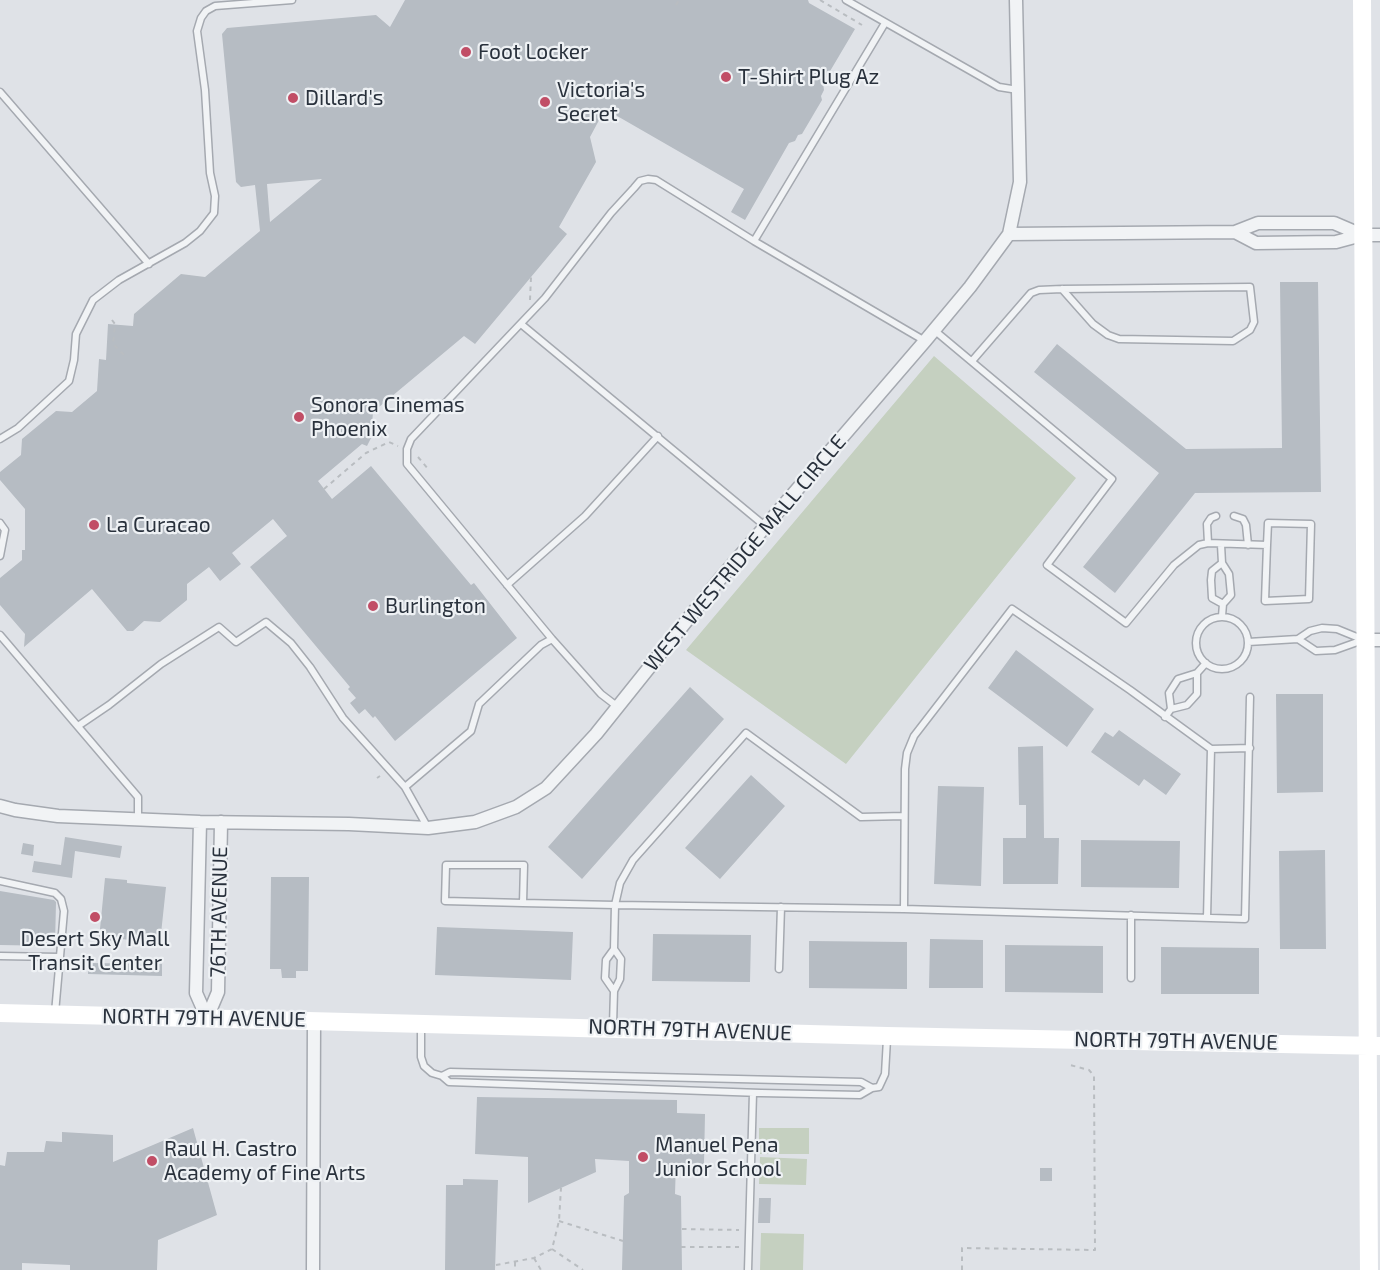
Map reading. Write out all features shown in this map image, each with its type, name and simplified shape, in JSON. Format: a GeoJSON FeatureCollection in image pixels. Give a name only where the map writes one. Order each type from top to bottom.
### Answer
{"type":"FeatureCollection","features":[{"type":"Feature","properties":{"kind":"street","name":"WEST WESTRIDGE MALL CIRCLE"},"geometry":{"type":"LineString","coordinates":[[0,806],[47,815],[138,820],[349,824],[428,828],[475,822],[516,807],[546,788],[619,707],[765,525],[925,341],[970,287],[1009,234],[1020,183],[1016,0]]}},
{"type":"Feature","properties":{"kind":"street"},"geometry":{"type":"LineString","coordinates":[[1362,0],[1371,235],[1374,1046],[1369,1270]]}},
{"type":"Feature","properties":{"kind":"street"},"geometry":{"type":"LineString","coordinates":[[1009,234],[1235,232],[1258,223],[1334,223],[1371,235]]}},
{"type":"Feature","properties":{"kind":"street"},"geometry":{"type":"LineString","coordinates":[[1235,232],[1256,243],[1336,242],[1371,235]]}},
{"type":"Feature","properties":{"kind":"street","name":"76TH AVENUE"},"geometry":{"type":"LineString","coordinates":[[207,1018],[218,992],[211,822]]}},
{"type":"Feature","properties":{"kind":"street","name":"76TH AVENUE"},"geometry":{"type":"LineString","coordinates":[[207,1018],[196,993],[211,822]]}},
{"type":"Feature","properties":{"kind":"street","name":"NORTH 79TH AVENUE"},"geometry":{"type":"LineString","coordinates":[[0,1013],[1374,1046]]}},
{"type":"Feature","properties":{"kind":"street"},"geometry":{"type":"LineString","coordinates":[[313,1270],[314,1021]]}},
{"type":"Feature","properties":{"kind":"lane"},"geometry":{"type":"LineString","coordinates":[[0,439],[18,428],[69,381],[74,360],[76,334],[93,300],[120,280],[185,243],[200,231],[214,213],[215,196],[210,173],[205,90],[197,31],[201,18],[206,11],[215,6],[292,0]]}},
{"type":"Feature","properties":{"kind":"lane"},"geometry":{"type":"LineString","coordinates":[[846,0],[999,87],[1018,90]]}},
{"type":"Feature","properties":{"kind":"lane"},"geometry":{"type":"LineString","coordinates":[[754,241],[885,23]]}},
{"type":"Feature","properties":{"kind":"lane"},"geometry":{"type":"LineString","coordinates":[[0,92],[148,264]]}},
{"type":"Feature","properties":{"kind":"lane"},"geometry":{"type":"LineString","coordinates":[[619,707],[601,694],[552,639],[407,464],[405,455],[411,439],[545,298],[611,213],[640,181],[656,180],[754,241],[925,341]]}},
{"type":"Feature","properties":{"kind":"lane"},"geometry":{"type":"LineString","coordinates":[[972,361],[1030,293],[1039,290],[1062,289],[1251,287],[1254,322],[1250,330],[1233,341],[1119,339],[1108,335],[1093,324],[1062,289]]}},
{"type":"Feature","properties":{"kind":"lane"},"geometry":{"type":"LineString","coordinates":[[521,324],[765,525]]}},
{"type":"Feature","properties":{"kind":"lane"},"geometry":{"type":"LineString","coordinates":[[933,330],[1112,479],[1047,565],[1126,623],[1174,565],[1199,545],[1208,543],[1267,545]]}},
{"type":"Feature","properties":{"kind":"lane"},"geometry":{"type":"LineString","coordinates":[[507,585],[585,516],[658,436]]}},
{"type":"Feature","properties":{"kind":"lane"},"geometry":{"type":"LineString","coordinates":[[1208,543],[1207,524],[1211,518],[1216,516]]}},
{"type":"Feature","properties":{"kind":"lane"},"geometry":{"type":"LineString","coordinates":[[1234,516],[1243,519],[1246,525],[1248,545]]}},
{"type":"Feature","properties":{"kind":"lane"},"geometry":{"type":"LineString","coordinates":[[1268,523],[1311,524],[1308,598],[1265,601],[1267,545],[1268,523]]}},
{"type":"Feature","properties":{"kind":"lane"},"geometry":{"type":"LineString","coordinates":[[0,524],[5,530],[0,556]]}},
{"type":"Feature","properties":{"kind":"lane"},"geometry":{"type":"LineString","coordinates":[[1221,545],[1222,563],[1229,574],[1231,595],[1223,604],[1222,616]]}},
{"type":"Feature","properties":{"kind":"lane"},"geometry":{"type":"LineString","coordinates":[[1222,563],[1212,571],[1211,580],[1212,598],[1223,604]]}},
{"type":"Feature","properties":{"kind":"lane"},"geometry":{"type":"LineString","coordinates":[[904,909],[907,753],[914,736],[1012,609],[1211,749],[1250,748]]}},
{"type":"Feature","properties":{"kind":"lane"},"geometry":{"type":"LineString","coordinates":[[1222,616],[1238,622],[1244,629],[1248,642],[1245,654],[1234,666],[1216,669],[1206,663],[1197,652],[1196,635],[1206,621],[1222,616]]}},
{"type":"Feature","properties":{"kind":"lane"},"geometry":{"type":"LineString","coordinates":[[78,726],[161,664],[219,627],[236,642],[266,622],[291,643],[310,667],[343,718],[405,787],[428,828]]}},
{"type":"Feature","properties":{"kind":"lane"},"geometry":{"type":"LineString","coordinates":[[1248,642],[1298,639],[1310,631],[1322,628],[1336,629],[1372,640]]}},
{"type":"Feature","properties":{"kind":"lane"},"geometry":{"type":"LineString","coordinates":[[0,635],[138,797],[138,820]]}},
{"type":"Feature","properties":{"kind":"lane"},"geometry":{"type":"LineString","coordinates":[[405,787],[471,731],[478,704],[541,645],[552,639]]}},
{"type":"Feature","properties":{"kind":"lane"},"geometry":{"type":"LineString","coordinates":[[1298,639],[1316,651],[1335,650],[1372,640]]}},
{"type":"Feature","properties":{"kind":"lane"},"geometry":{"type":"LineString","coordinates":[[1165,717],[1170,709],[1169,693],[1178,679],[1197,673],[1206,663]]}},
{"type":"Feature","properties":{"kind":"lane"},"geometry":{"type":"LineString","coordinates":[[1170,709],[1186,705],[1197,694],[1197,673]]}},
{"type":"Feature","properties":{"kind":"lane"},"geometry":{"type":"LineString","coordinates":[[523,903],[524,865],[446,865],[445,901],[523,903],[615,905],[904,909],[1245,919],[1250,697]]}},
{"type":"Feature","properties":{"kind":"lane"},"geometry":{"type":"LineString","coordinates":[[614,991],[605,978],[606,960],[614,949],[615,905],[620,884],[633,860],[746,733],[861,817],[904,816]]}},
{"type":"Feature","properties":{"kind":"lane"},"geometry":{"type":"LineString","coordinates":[[1207,918],[1211,749]]}},
{"type":"Feature","properties":{"kind":"lane"},"geometry":{"type":"LineString","coordinates":[[0,881],[55,893],[61,899],[64,911],[55,1015]]}},
{"type":"Feature","properties":{"kind":"lane"},"geometry":{"type":"LineString","coordinates":[[779,969],[781,907]]}},
{"type":"Feature","properties":{"kind":"lane"},"geometry":{"type":"LineString","coordinates":[[1131,915],[1131,978]]}},
{"type":"Feature","properties":{"kind":"lane"},"geometry":{"type":"LineString","coordinates":[[613,1028],[614,991],[620,979],[621,959],[614,949]]}},
{"type":"Feature","properties":{"kind":"lane"},"geometry":{"type":"LineString","coordinates":[[0,956],[60,957]]}},
{"type":"Feature","properties":{"kind":"lane"},"geometry":{"type":"LineString","coordinates":[[421,1023],[421,1053],[424,1066],[449,1082],[753,1093],[860,1095],[879,1087],[885,1074],[887,1036]]}},
{"type":"Feature","properties":{"kind":"lane"},"geometry":{"type":"LineString","coordinates":[[442,1076],[450,1072],[861,1082],[872,1088]]}},
{"type":"Feature","properties":{"kind":"lane"},"geometry":{"type":"LineString","coordinates":[[748,1270],[753,1093]]}},
{"type":"Feature","properties":{"kind":"path"},"geometry":{"type":"LineString","coordinates":[[676,5],[679,0]]}},
{"type":"Feature","properties":{"kind":"path"},"geometry":{"type":"LineString","coordinates":[[820,0],[862,25]]}},
{"type":"Feature","properties":{"kind":"path"},"geometry":{"type":"LineString","coordinates":[[530,300],[531,277]]}},
{"type":"Feature","properties":{"kind":"path"},"geometry":{"type":"LineString","coordinates":[[112,320],[115,324],[113,344],[124,355]]}},
{"type":"Feature","properties":{"kind":"path"},"geometry":{"type":"LineString","coordinates":[[324,489],[366,453],[389,442]]}},
{"type":"Feature","properties":{"kind":"path"},"geometry":{"type":"LineString","coordinates":[[962,1270],[962,1248],[1095,1250],[1094,1076],[1089,1070],[1070,1065]]}},
{"type":"Feature","properties":{"kind":"path"},"geometry":{"type":"LineString","coordinates":[[496,1265],[534,1258],[552,1248],[560,1221],[561,1188]]}},
{"type":"Feature","properties":{"kind":"path"},"geometry":{"type":"LineString","coordinates":[[560,1221],[623,1241]]}},
{"type":"Feature","properties":{"kind":"path"},"geometry":{"type":"LineString","coordinates":[[681,1229],[749,1230]]}},
{"type":"Feature","properties":{"kind":"path"},"geometry":{"type":"LineString","coordinates":[[681,1247],[749,1247]]}},
{"type":"Feature","properties":{"kind":"path"},"geometry":{"type":"LineString","coordinates":[[552,1248],[583,1270]]}},
{"type":"Feature","properties":{"kind":"path"},"geometry":{"type":"LineString","coordinates":[[534,1258],[541,1270]]}},
{"type":"Feature","properties":{"kind":"path"},"geometry":{"type":"LineString","coordinates":[[515,1262],[515,1270]]}},
{"type":"Feature","properties":{"kind":"green space"},"geometry":{"type":"Polygon","coordinates":[[[934,356],[1076,478],[846,764],[686,650],[934,356]]]}},
{"type":"Feature","properties":{"kind":"green space"},"geometry":{"type":"Polygon","coordinates":[[[759,1128],[809,1128],[809,1154],[759,1154],[759,1128]]]}},
{"type":"Feature","properties":{"kind":"green space"},"geometry":{"type":"Polygon","coordinates":[[[760,1157],[807,1159],[806,1185],[759,1184],[760,1157]]]}},
{"type":"Feature","properties":{"kind":"green space"},"geometry":{"type":"Polygon","coordinates":[[[761,1233],[804,1234],[803,1270],[760,1270],[761,1233]]]}},
{"type":"Feature","properties":{"kind":"building"},"geometry":{"type":"Polygon","coordinates":[[[405,0],[808,0],[809,3],[855,29],[823,83],[822,100],[802,134],[789,143],[745,220],[731,212],[744,189],[605,109],[590,137],[596,162],[559,227],[567,234],[475,344],[464,336],[373,412],[371,438],[367,446],[362,444],[318,481],[332,499],[371,466],[471,585],[474,583],[517,638],[395,741],[375,716],[373,718],[365,709],[359,714],[350,703],[356,698],[348,689],[350,687],[250,567],[287,536],[273,519],[232,553],[241,564],[220,581],[209,567],[187,584],[187,600],[160,622],[144,621],[133,631],[127,631],[92,589],[24,647],[25,634],[0,605],[0,578],[22,560],[22,550],[25,550],[25,509],[0,480],[0,472],[21,455],[22,439],[56,411],[72,412],[97,391],[99,359],[106,360],[108,324],[133,326],[134,314],[181,274],[205,277],[260,231],[255,185],[241,187],[236,182],[222,34],[227,28],[376,15],[390,27],[405,0]],[[322,179],[267,184],[270,222],[322,179]]]}},
{"type":"Feature","properties":{"kind":"building"},"geometry":{"type":"Polygon","coordinates":[[[1280,282],[1318,282],[1321,492],[1195,493],[1115,593],[1083,567],[1159,473],[1034,372],[1057,344],[1186,449],[1282,448],[1280,282]]]}},
{"type":"Feature","properties":{"kind":"building"},"geometry":{"type":"Polygon","coordinates":[[[1016,650],[1094,709],[1067,747],[988,688],[1016,650]]]}},
{"type":"Feature","properties":{"kind":"building"},"geometry":{"type":"Polygon","coordinates":[[[690,687],[724,719],[582,879],[548,847],[690,687]]]}},
{"type":"Feature","properties":{"kind":"building"},"geometry":{"type":"Polygon","coordinates":[[[1276,694],[1323,694],[1323,792],[1277,793],[1276,694]]]}},
{"type":"Feature","properties":{"kind":"building"},"geometry":{"type":"Polygon","coordinates":[[[1119,730],[1181,774],[1166,795],[1144,779],[1139,786],[1091,752],[1105,732],[1113,737],[1119,730]]]}},
{"type":"Feature","properties":{"kind":"building"},"geometry":{"type":"Polygon","coordinates":[[[1043,746],[1044,838],[1059,838],[1058,884],[1003,884],[1003,838],[1026,838],[1026,805],[1019,805],[1018,747],[1043,746]]]}},
{"type":"Feature","properties":{"kind":"building"},"geometry":{"type":"Polygon","coordinates":[[[751,775],[785,806],[720,879],[685,848],[751,775]]]}},
{"type":"Feature","properties":{"kind":"building"},"geometry":{"type":"Polygon","coordinates":[[[938,786],[984,787],[981,886],[934,884],[938,786]]]}},
{"type":"Feature","properties":{"kind":"building"},"geometry":{"type":"Polygon","coordinates":[[[65,837],[122,846],[120,858],[75,851],[72,878],[32,872],[34,861],[61,865],[65,837]]]}},
{"type":"Feature","properties":{"kind":"building"},"geometry":{"type":"Polygon","coordinates":[[[1081,840],[1180,841],[1179,888],[1081,887],[1081,840]]]}},
{"type":"Feature","properties":{"kind":"building"},"geometry":{"type":"Polygon","coordinates":[[[23,843],[34,845],[33,856],[21,854],[23,843]]]}},
{"type":"Feature","properties":{"kind":"building"},"geometry":{"type":"Polygon","coordinates":[[[1325,850],[1326,949],[1280,949],[1279,851],[1325,850]]]}},
{"type":"Feature","properties":{"kind":"building"},"geometry":{"type":"Polygon","coordinates":[[[271,877],[309,877],[308,971],[296,971],[296,978],[282,978],[281,969],[270,969],[271,877]]]}},
{"type":"Feature","properties":{"kind":"building"},"geometry":{"type":"Polygon","coordinates":[[[105,878],[166,887],[160,943],[99,939],[105,878]]]}},
{"type":"Feature","properties":{"kind":"building"},"geometry":{"type":"Polygon","coordinates":[[[0,891],[56,902],[55,946],[0,945],[0,891]]]}},
{"type":"Feature","properties":{"kind":"building"},"geometry":{"type":"Polygon","coordinates":[[[437,927],[573,932],[571,980],[435,975],[437,927]]]}},
{"type":"Feature","properties":{"kind":"building"},"geometry":{"type":"Polygon","coordinates":[[[653,934],[751,935],[750,982],[652,981],[653,934]]]}},
{"type":"Feature","properties":{"kind":"building"},"geometry":{"type":"Polygon","coordinates":[[[930,939],[983,940],[983,988],[929,988],[930,939]]]}},
{"type":"Feature","properties":{"kind":"building"},"geometry":{"type":"Polygon","coordinates":[[[809,941],[907,942],[907,989],[809,988],[809,941]]]}},
{"type":"Feature","properties":{"kind":"building"},"geometry":{"type":"Polygon","coordinates":[[[1005,945],[1103,946],[1103,993],[1005,992],[1005,945]]]}},
{"type":"Feature","properties":{"kind":"building"},"geometry":{"type":"Polygon","coordinates":[[[1161,947],[1259,948],[1259,994],[1161,994],[1161,947]]]}},
{"type":"Feature","properties":{"kind":"building"},"geometry":{"type":"Polygon","coordinates":[[[88,963],[162,964],[162,976],[88,974],[88,963]]]}},
{"type":"Feature","properties":{"kind":"building"},"geometry":{"type":"Polygon","coordinates":[[[477,1097],[677,1100],[677,1113],[705,1114],[704,1164],[676,1163],[675,1194],[681,1196],[682,1270],[622,1270],[624,1196],[629,1193],[629,1161],[595,1159],[596,1172],[528,1203],[528,1157],[475,1154],[477,1097]]]}},
{"type":"Feature","properties":{"kind":"building"},"geometry":{"type":"Polygon","coordinates":[[[193,1128],[217,1215],[158,1240],[157,1270],[70,1270],[70,1265],[22,1263],[22,1270],[0,1270],[0,1165],[5,1166],[7,1152],[44,1152],[46,1141],[62,1142],[62,1132],[113,1135],[113,1162],[193,1128]]]}},
{"type":"Feature","properties":{"kind":"building"},"geometry":{"type":"Polygon","coordinates":[[[1040,1168],[1052,1168],[1052,1181],[1040,1181],[1040,1168]]]}},
{"type":"Feature","properties":{"kind":"building"},"geometry":{"type":"Polygon","coordinates":[[[463,1179],[498,1180],[495,1270],[445,1270],[446,1185],[463,1185],[463,1179]]]}},
{"type":"Feature","properties":{"kind":"building"},"geometry":{"type":"Polygon","coordinates":[[[759,1198],[771,1198],[770,1223],[758,1223],[759,1198]]]}},
{"type":"Feature","properties":{"kind":"place","name":"Foot Locker"},"geometry":{"type":"Point","coordinates":[466,52]}},
{"type":"Feature","properties":{"kind":"place","name":"T-Shirt Plug Az"},"geometry":{"type":"Point","coordinates":[726,77]}},
{"type":"Feature","properties":{"kind":"place","name":"Dillard's"},"geometry":{"type":"Point","coordinates":[293,98]}},
{"type":"Feature","properties":{"kind":"place","name":"Victoria's Secret"},"geometry":{"type":"Point","coordinates":[545,102]}},
{"type":"Feature","properties":{"kind":"place","name":"Sonora Cinemas Phoenix"},"geometry":{"type":"Point","coordinates":[299,417]}},
{"type":"Feature","properties":{"kind":"place","name":"La Curacao"},"geometry":{"type":"Point","coordinates":[94,525]}},
{"type":"Feature","properties":{"kind":"place","name":"Burlington"},"geometry":{"type":"Point","coordinates":[373,606]}},
{"type":"Feature","properties":{"kind":"place","name":"Desert Sky Mall Transit Center"},"geometry":{"type":"Point","coordinates":[95,917]}},
{"type":"Feature","properties":{"kind":"place","name":"Manuel Pena Junior School"},"geometry":{"type":"Point","coordinates":[643,1157]}},
{"type":"Feature","properties":{"kind":"place","name":"Raul H. Castro Academy of Fine Arts"},"geometry":{"type":"Point","coordinates":[152,1161]}}]}
